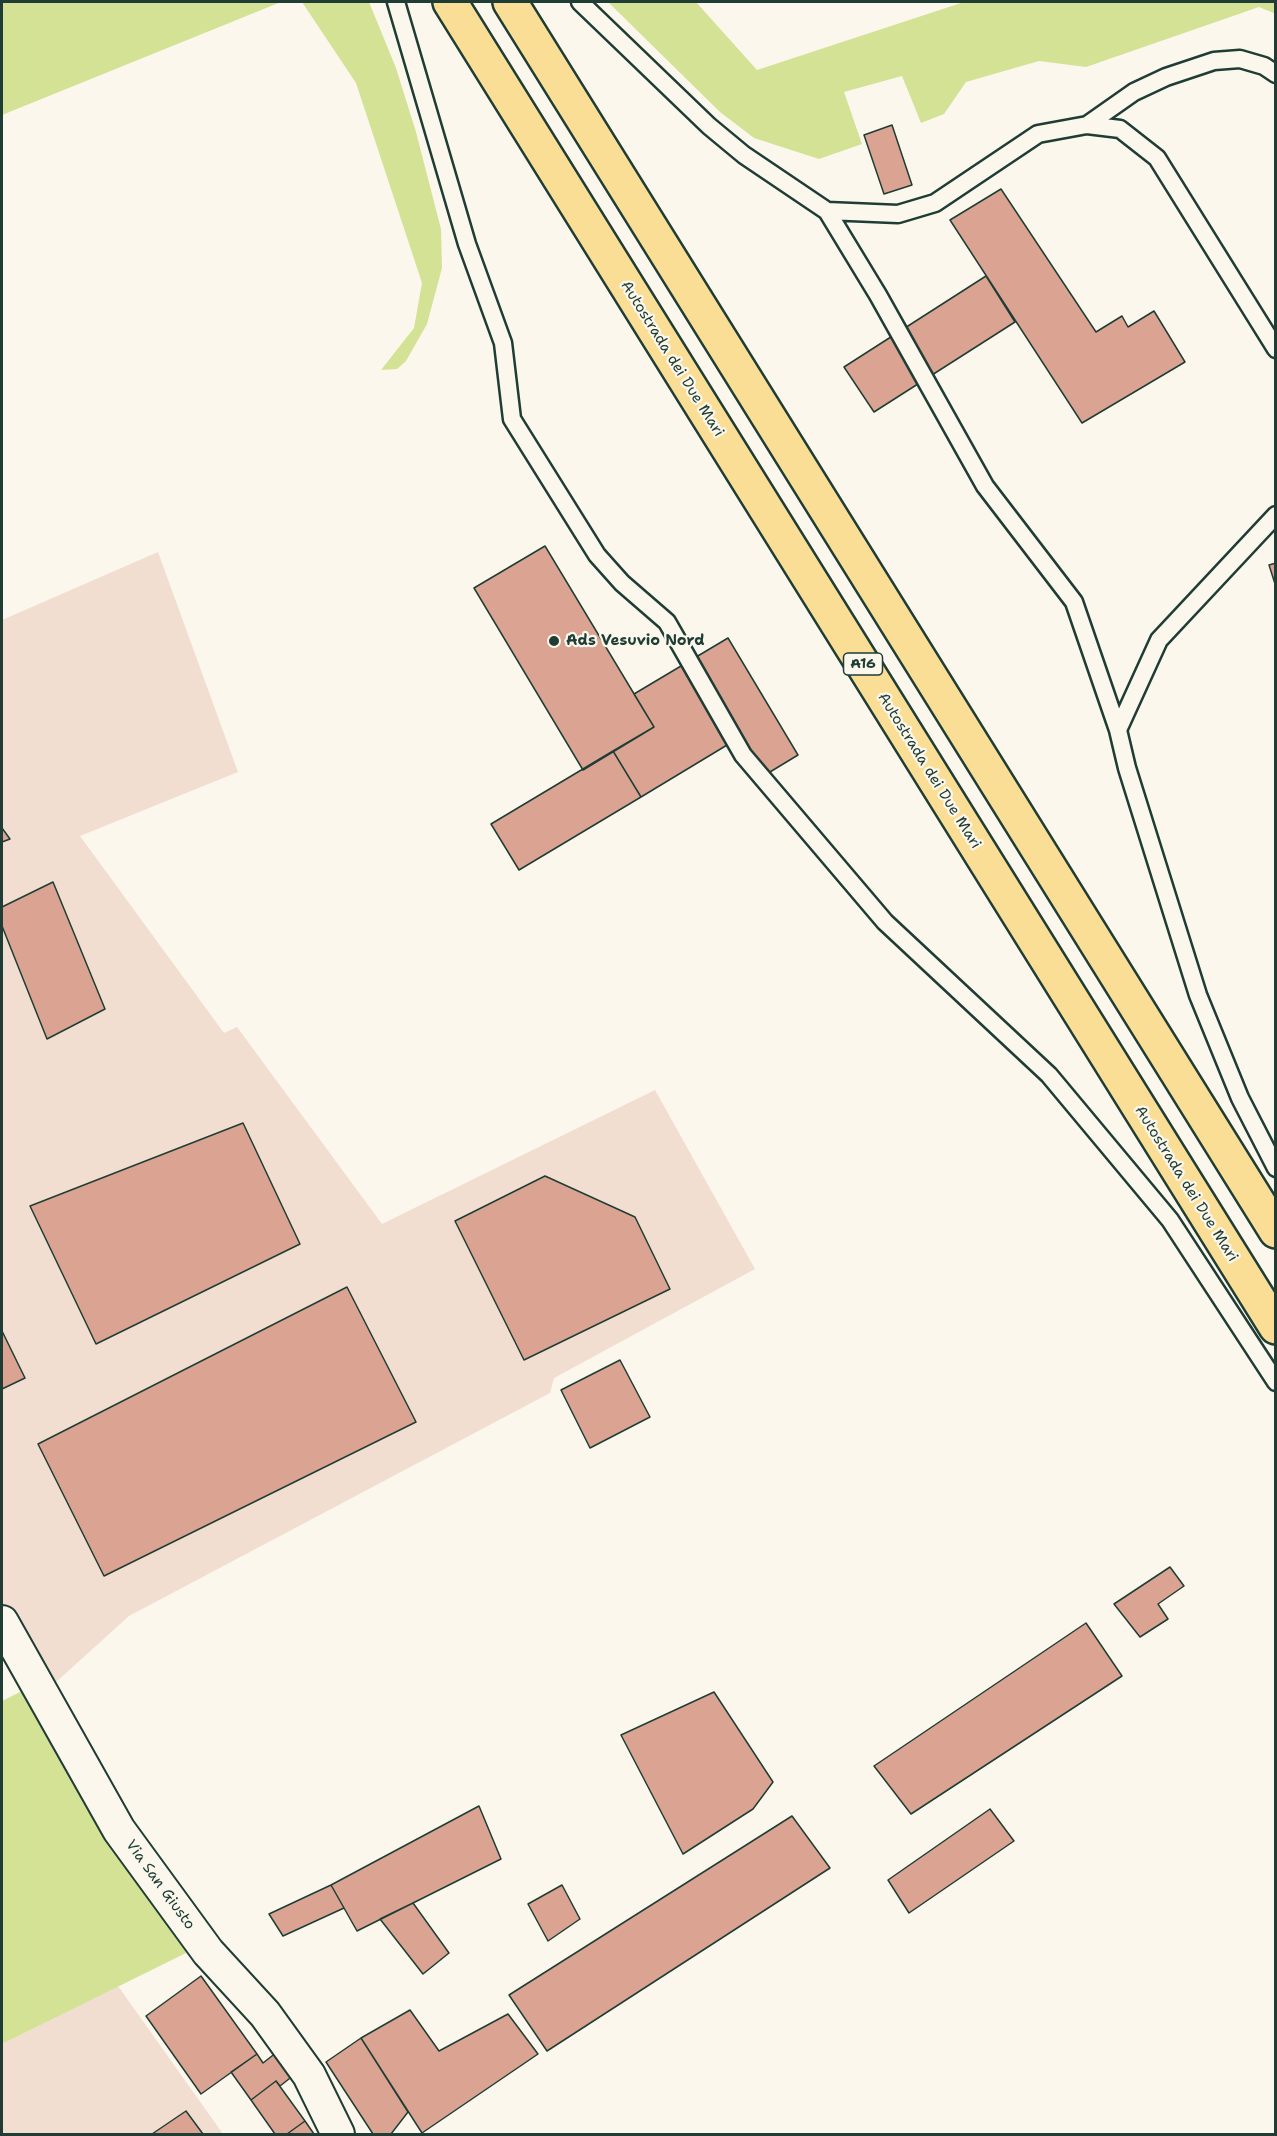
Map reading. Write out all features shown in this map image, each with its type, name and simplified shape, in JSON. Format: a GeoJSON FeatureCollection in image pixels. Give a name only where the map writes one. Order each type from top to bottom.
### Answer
{"type":"FeatureCollection","features":[{"type":"Feature","properties":{"kind":"highway","name":"Autostrada dei Due Mari"},"geometry":{"type":"LineString","coordinates":[[450,2],[1275,1327]]}},
{"type":"Feature","properties":{"kind":"highway"},"geometry":{"type":"LineString","coordinates":[[510,2],[1275,1231]]}},
{"type":"Feature","properties":{"kind":"street","name":"Via San Giusto"},"geometry":{"type":"LineString","coordinates":[[2,1622],[120,1830],[208,1952],[265,2014],[309,2075],[338,2134]]}},
{"type":"Feature","properties":{"kind":"lane"},"geometry":{"type":"LineString","coordinates":[[396,2],[467,244],[503,343],[512,419],[597,555],[622,583],[667,622],[743,755],[885,922],[1049,1075],[1170,1220],[1275,1382]]}},
{"type":"Feature","properties":{"kind":"lane"},"geometry":{"type":"LineString","coordinates":[[580,2],[709,126],[735,148],[827,211],[878,295],[985,486],[1074,602],[1118,730],[1127,768],[1198,995],[1240,1098],[1275,1168]]}},
{"type":"Feature","properties":{"kind":"lane"},"geometry":{"type":"LineString","coordinates":[[1087,125],[1134,92],[1166,77],[1214,61],[1240,59],[1264,66],[1275,75]]}},
{"type":"Feature","properties":{"kind":"lane"},"geometry":{"type":"LineString","coordinates":[[827,211],[898,214],[935,203],[1038,134],[1087,125],[1120,129],[1156,158],[1275,349]]}},
{"type":"Feature","properties":{"kind":"lane"},"geometry":{"type":"LineString","coordinates":[[1118,730],[1159,640],[1275,515]]}},
{"type":"Feature","properties":{"kind":"shaded area"},"geometry":{"type":"Polygon","coordinates":[[[158,552],[238,772],[80,836],[224,1033],[237,1027],[382,1224],[655,1090],[755,1269],[554,1378],[550,1393],[129,1616],[34,1702],[2,1649],[2,620],[158,552]]]}},
{"type":"Feature","properties":{"kind":"shaded area"},"geometry":{"type":"Polygon","coordinates":[[[118,1986],[223,2134],[2,2134],[2,2044],[118,1986]]]}},
{"type":"Feature","properties":{"kind":"green space"},"geometry":{"type":"Polygon","coordinates":[[[2,2],[281,2],[2,115],[2,2]]]}},
{"type":"Feature","properties":{"kind":"green space"},"geometry":{"type":"Polygon","coordinates":[[[302,2],[369,2],[396,68],[416,132],[441,229],[442,268],[427,324],[406,361],[397,369],[381,370],[414,328],[422,283],[356,83],[302,2]]]}},
{"type":"Feature","properties":{"kind":"green space"},"geometry":{"type":"Polygon","coordinates":[[[608,2],[696,2],[757,70],[964,2],[1275,2],[1276,14],[1259,7],[1086,67],[1039,61],[966,82],[944,114],[921,123],[902,76],[844,92],[862,144],[819,159],[754,138],[720,112],[608,2]]]}},
{"type":"Feature","properties":{"kind":"green space"},"geometry":{"type":"Polygon","coordinates":[[[26,1689],[180,1937],[186,1953],[2,2044],[2,1701],[26,1689]]]}},
{"type":"Feature","properties":{"kind":"building"},"geometry":{"type":"Polygon","coordinates":[[[892,125],[912,185],[884,194],[864,135],[892,125]]]}},
{"type":"Feature","properties":{"kind":"building"},"geometry":{"type":"Polygon","coordinates":[[[1001,189],[1096,332],[1122,316],[1128,327],[1154,311],[1185,362],[1082,423],[950,220],[1001,189]]]}},
{"type":"Feature","properties":{"kind":"building"},"geometry":{"type":"Polygon","coordinates":[[[986,276],[1015,322],[874,412],[844,367],[986,276]]]}},
{"type":"Feature","properties":{"kind":"building","name":"Ads Vesuvio Nord"},"geometry":{"type":"Polygon","coordinates":[[[545,546],[654,727],[583,770],[474,588],[545,546]]]}},
{"type":"Feature","properties":{"kind":"building"},"geometry":{"type":"Polygon","coordinates":[[[1276,563],[1276,587],[1269,565],[1276,563]]]}},
{"type":"Feature","properties":{"kind":"building"},"geometry":{"type":"Polygon","coordinates":[[[728,638],[798,755],[765,775],[742,736],[641,797],[613,751],[654,727],[634,694],[728,638]]]}},
{"type":"Feature","properties":{"kind":"building"},"geometry":{"type":"Polygon","coordinates":[[[613,751],[641,797],[519,870],[491,824],[613,751]]]}},
{"type":"Feature","properties":{"kind":"building"},"geometry":{"type":"Polygon","coordinates":[[[2,828],[10,839],[2,842],[2,828]]]}},
{"type":"Feature","properties":{"kind":"building"},"geometry":{"type":"Polygon","coordinates":[[[53,882],[105,1009],[47,1039],[2,926],[2,907],[53,882]]]}},
{"type":"Feature","properties":{"kind":"building"},"geometry":{"type":"Polygon","coordinates":[[[243,1123],[300,1244],[96,1344],[30,1206],[243,1123]]]}},
{"type":"Feature","properties":{"kind":"building"},"geometry":{"type":"Polygon","coordinates":[[[545,1176],[635,1217],[670,1289],[524,1360],[455,1221],[545,1176]]]}},
{"type":"Feature","properties":{"kind":"building"},"geometry":{"type":"Polygon","coordinates":[[[347,1287],[416,1422],[104,1576],[38,1444],[347,1287]]]}},
{"type":"Feature","properties":{"kind":"building"},"geometry":{"type":"Polygon","coordinates":[[[2,1331],[25,1378],[2,1389],[2,1331]]]}},
{"type":"Feature","properties":{"kind":"building"},"geometry":{"type":"Polygon","coordinates":[[[620,1360],[650,1417],[590,1448],[561,1390],[620,1360]]]}},
{"type":"Feature","properties":{"kind":"building"},"geometry":{"type":"Polygon","coordinates":[[[1170,1567],[1184,1586],[1158,1604],[1168,1619],[1140,1637],[1114,1604],[1170,1567]]]}},
{"type":"Feature","properties":{"kind":"building"},"geometry":{"type":"Polygon","coordinates":[[[1086,1623],[1122,1676],[911,1814],[874,1766],[1086,1623]]]}},
{"type":"Feature","properties":{"kind":"building"},"geometry":{"type":"Polygon","coordinates":[[[714,1692],[773,1782],[753,1809],[683,1854],[621,1735],[714,1692]]]}},
{"type":"Feature","properties":{"kind":"building"},"geometry":{"type":"Polygon","coordinates":[[[479,1806],[501,1859],[357,1931],[331,1885],[479,1806]]]}},
{"type":"Feature","properties":{"kind":"building"},"geometry":{"type":"Polygon","coordinates":[[[990,1809],[1014,1841],[909,1913],[888,1880],[990,1809]]]}},
{"type":"Feature","properties":{"kind":"building"},"geometry":{"type":"Polygon","coordinates":[[[792,1816],[830,1868],[547,2051],[509,1995],[792,1816]]]}},
{"type":"Feature","properties":{"kind":"building"},"geometry":{"type":"Polygon","coordinates":[[[331,1885],[344,1908],[283,1936],[269,1914],[331,1885]]]}},
{"type":"Feature","properties":{"kind":"building"},"geometry":{"type":"Polygon","coordinates":[[[562,1885],[580,1919],[548,1941],[528,1904],[562,1885]]]}},
{"type":"Feature","properties":{"kind":"building"},"geometry":{"type":"Polygon","coordinates":[[[413,1903],[449,1953],[423,1974],[380,1919],[413,1903]]]}},
{"type":"Feature","properties":{"kind":"building"},"geometry":{"type":"Polygon","coordinates":[[[201,1976],[257,2054],[201,2094],[146,2016],[201,1976]]]}},
{"type":"Feature","properties":{"kind":"building"},"geometry":{"type":"Polygon","coordinates":[[[410,2010],[439,2051],[508,2014],[538,2054],[422,2133],[361,2038],[410,2010]]]}},
{"type":"Feature","properties":{"kind":"building"},"geometry":{"type":"Polygon","coordinates":[[[361,2038],[408,2112],[391,2134],[373,2134],[326,2062],[361,2038]]]}},
{"type":"Feature","properties":{"kind":"building"},"geometry":{"type":"Polygon","coordinates":[[[277,2052],[294,2075],[280,2086],[276,2081],[251,2100],[231,2072],[257,2054],[263,2063],[277,2052]]]}},
{"type":"Feature","properties":{"kind":"building"},"geometry":{"type":"Polygon","coordinates":[[[276,2081],[305,2121],[287,2134],[275,2134],[251,2100],[276,2081]]]}},
{"type":"Feature","properties":{"kind":"building"},"geometry":{"type":"Polygon","coordinates":[[[186,2111],[203,2134],[152,2134],[186,2111]]]}},
{"type":"Feature","properties":{"kind":"building"},"geometry":{"type":"Polygon","coordinates":[[[305,2121],[314,2134],[287,2134],[305,2121]]]}},
{"type":"Feature","properties":{"kind":"place","name":"Ads Vesuvio Nord"},"geometry":{"type":"Point","coordinates":[554,641]}}]}
